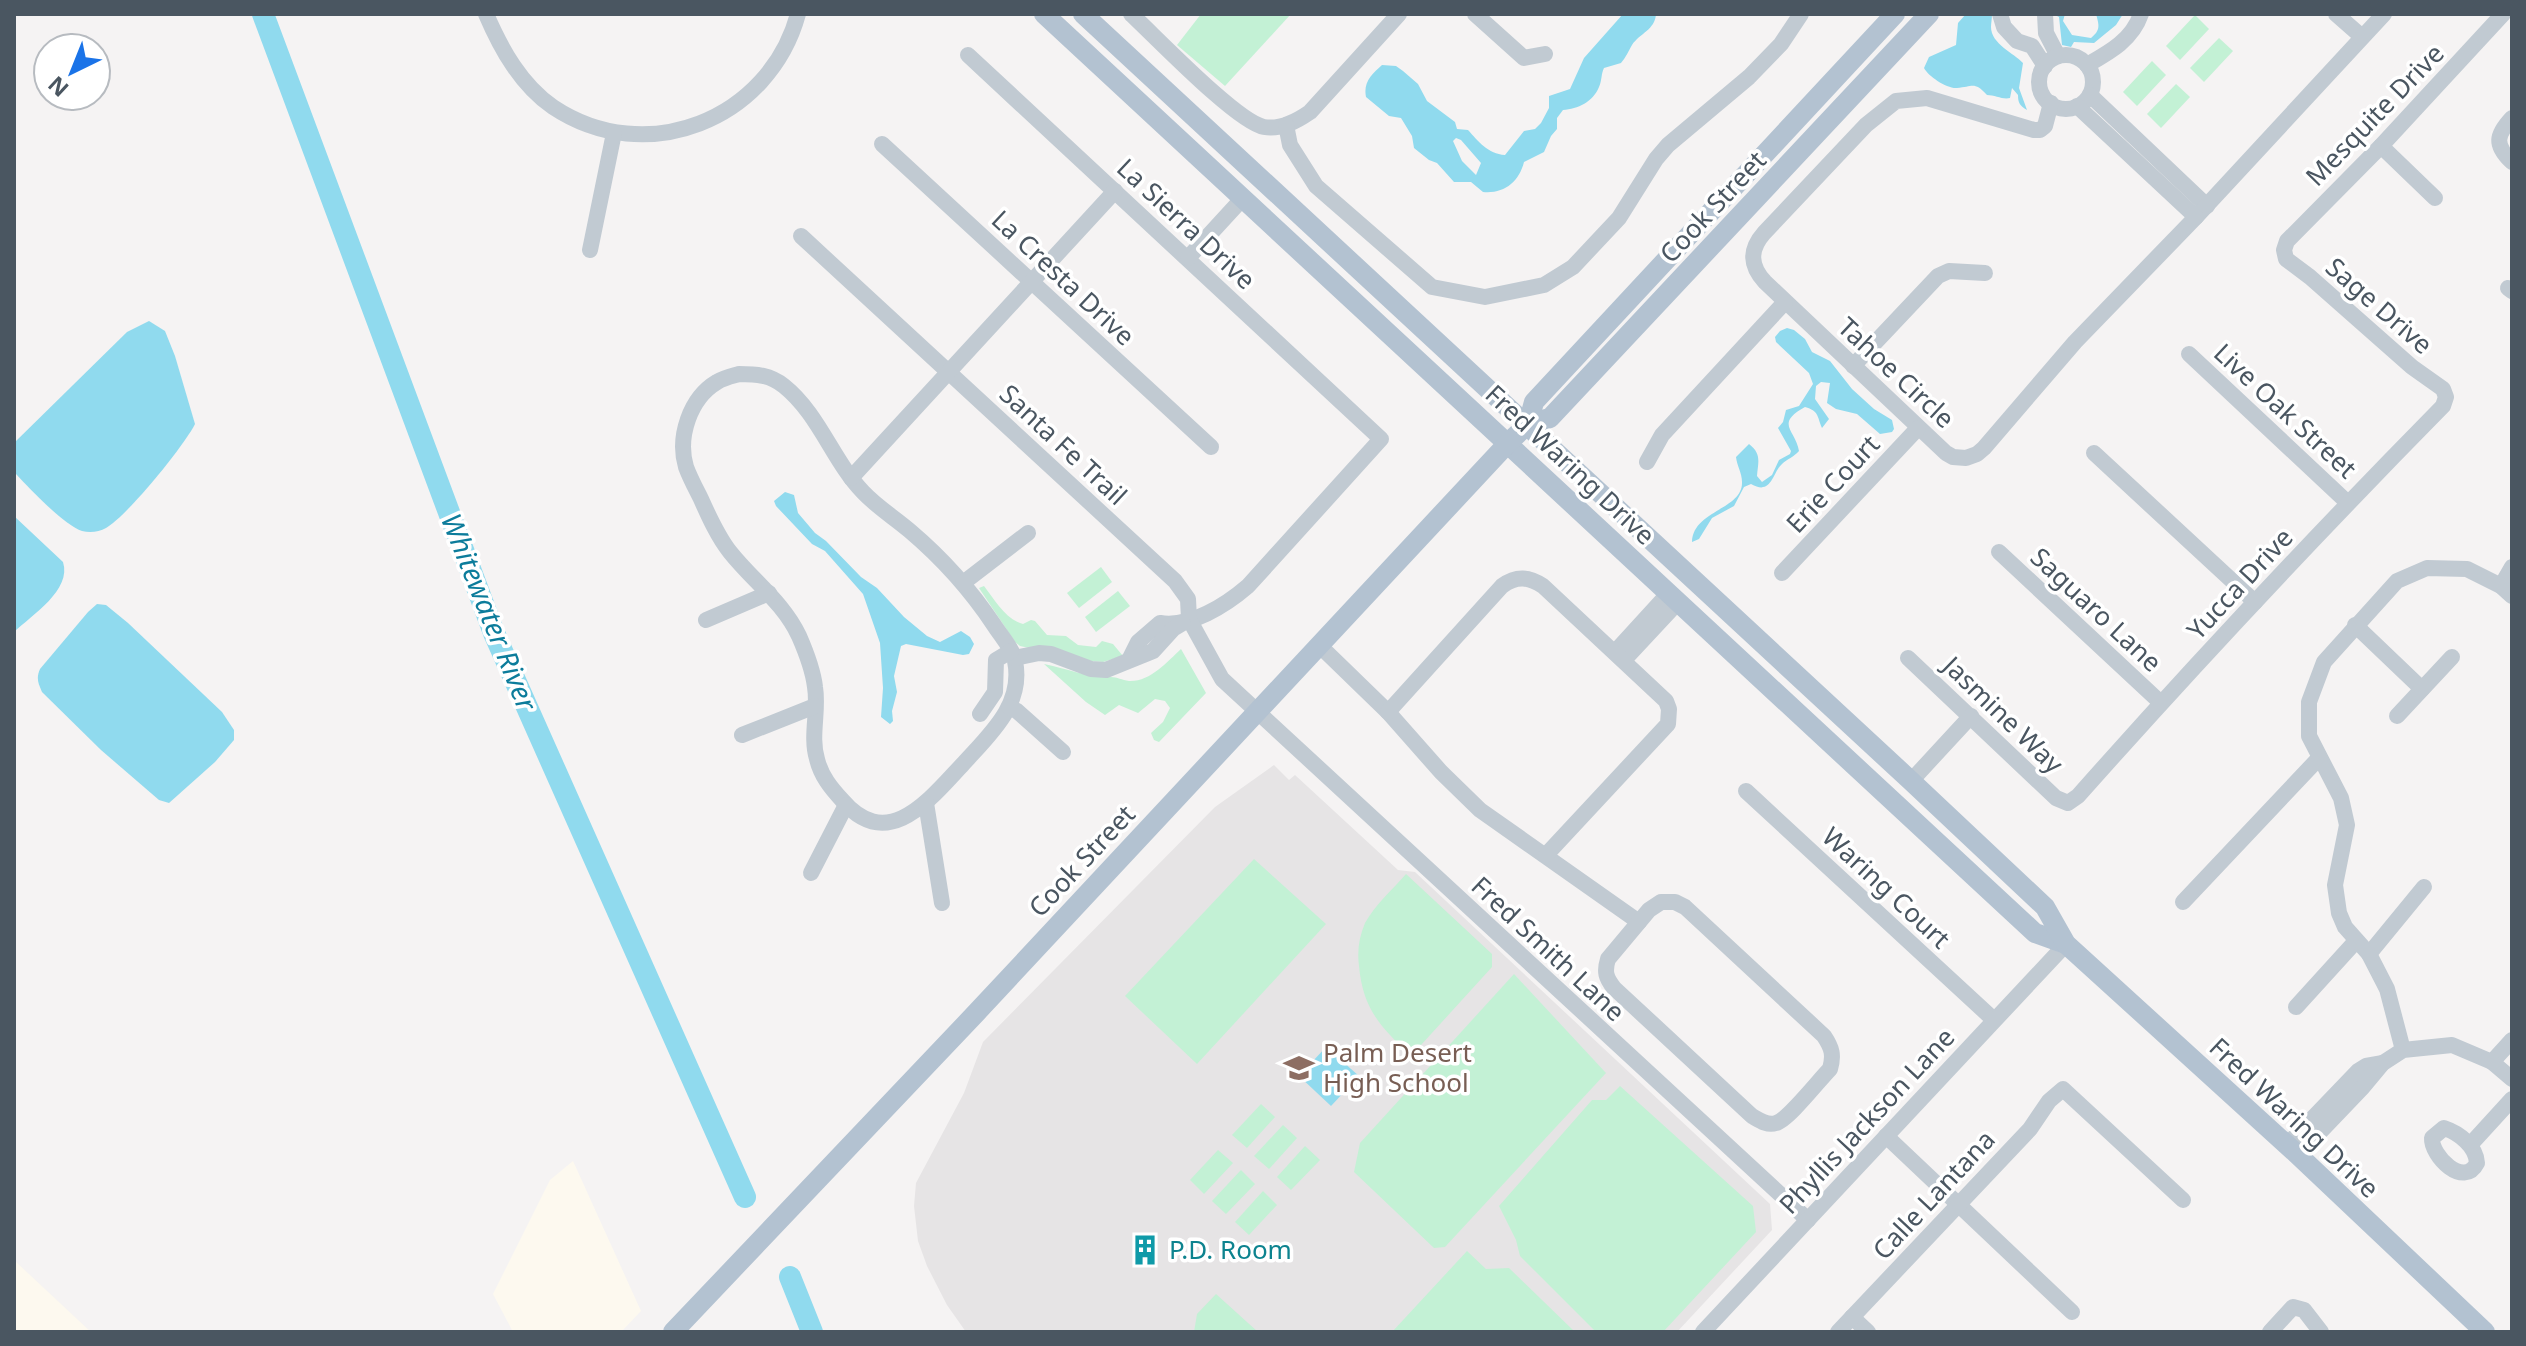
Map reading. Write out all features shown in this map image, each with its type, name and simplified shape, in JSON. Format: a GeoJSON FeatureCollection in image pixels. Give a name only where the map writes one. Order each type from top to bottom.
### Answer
{"type":"FeatureCollection","features":[{"type":"Feature","properties":{"kind":"main road","name":"Fred Waring Drive"},"geometry":{"type":"LineString","coordinates":[[1044,14],[2035,933],[2066,944]]}},
{"type":"Feature","properties":{"kind":"main road","name":"Fred Waring Drive"},"geometry":{"type":"LineString","coordinates":[[1083,14],[1911,781],[2045,907],[2066,944],[2292,1150],[2485,1332]]}},
{"type":"Feature","properties":{"kind":"main road","name":"Cook Street"},"geometry":{"type":"LineString","coordinates":[[1528,424],[1534,402],[1895,14]]}},
{"type":"Feature","properties":{"kind":"main road","name":"Cook Street"},"geometry":{"type":"LineString","coordinates":[[673,1332],[1508,443],[1528,424],[1550,418],[1929,14]]}},
{"type":"Feature","properties":{"kind":"main road"},"geometry":{"type":"LineString","coordinates":[[1243,198],[1250,195],[1258,197],[1335,267],[1402,308]]}},
{"type":"Feature","properties":{"kind":"main road"},"geometry":{"type":"LineString","coordinates":[[1674,597],[1674,590],[1684,592],[1737,637],[1774,656]]}},
{"type":"Feature","properties":{"kind":"main road"},"geometry":{"type":"LineString","coordinates":[[1780,697],[1804,703],[1897,788],[1903,789],[1911,781]]}},
{"type":"Feature","properties":{"kind":"street"},"geometry":{"type":"LineString","coordinates":[[486,14],[498,43],[535,92],[551,105],[571,118],[614,133],[645,134],[680,129],[736,106],[771,73],[793,33],[798,14]]}},
{"type":"Feature","properties":{"kind":"street"},"geometry":{"type":"LineString","coordinates":[[1131,14],[1241,116],[1268,128],[1296,122],[1310,112],[1399,14]]}},
{"type":"Feature","properties":{"kind":"street"},"geometry":{"type":"LineString","coordinates":[[1475,14],[1524,58],[1545,54]]}},
{"type":"Feature","properties":{"kind":"street"},"geometry":{"type":"LineString","coordinates":[[1286,125],[1290,145],[1316,186],[1432,287],[1485,297],[1544,285],[1573,267],[1619,218],[1668,145],[1749,77],[1781,44],[1801,14]]}},
{"type":"Feature","properties":{"kind":"street"},"geometry":{"type":"LineString","coordinates":[[2000,14],[2004,27],[2017,41],[2032,46],[2052,61]]}},
{"type":"Feature","properties":{"kind":"street"},"geometry":{"type":"LineString","coordinates":[[2045,14],[2052,61]]}},
{"type":"Feature","properties":{"kind":"street"},"geometry":{"type":"LineString","coordinates":[[2087,65],[2122,42],[2136,26],[2141,14]]}},
{"type":"Feature","properties":{"kind":"street"},"geometry":{"type":"LineString","coordinates":[[2336,14],[2361,36]]}},
{"type":"Feature","properties":{"kind":"street","name":"Tahoe Circle"},"geometry":{"type":"LineString","coordinates":[[2051,103],[2045,126],[2040,130],[1927,98],[1896,101],[1866,125],[1757,241],[1753,254],[1754,268],[1785,302],[1918,428],[1953,457],[1966,458],[1977,454],[2075,342],[2384,14]]}},
{"type":"Feature","properties":{"kind":"street","name":"Mesquite Drive"},"geometry":{"type":"LineString","coordinates":[[2284,250],[2287,241],[2381,146],[2503,14]]}},
{"type":"Feature","properties":{"kind":"street","name":"La Sierra Drive"},"geometry":{"type":"LineString","coordinates":[[968,55],[1381,439],[1248,586],[1232,600],[1189,619]]}},
{"type":"Feature","properties":{"kind":"street"},"geometry":{"type":"LineString","coordinates":[[2076,57],[2087,65],[2093,80],[2083,101],[2061,108],[2044,95],[2040,85],[2041,75],[2052,61],[2076,57]]}},
{"type":"Feature","properties":{"kind":"street"},"geometry":{"type":"LineString","coordinates":[[2083,101],[2201,211]]}},
{"type":"Feature","properties":{"kind":"street"},"geometry":{"type":"LineString","coordinates":[[2512,118],[2499,139],[2502,151],[2512,162]]}},
{"type":"Feature","properties":{"kind":"street"},"geometry":{"type":"LineString","coordinates":[[590,250],[614,133]]}},
{"type":"Feature","properties":{"kind":"street","name":"La Cresta Drive"},"geometry":{"type":"LineString","coordinates":[[882,144],[1211,447]]}},
{"type":"Feature","properties":{"kind":"street"},"geometry":{"type":"LineString","coordinates":[[2381,146],[2435,198]]}},
{"type":"Feature","properties":{"kind":"street"},"geometry":{"type":"LineString","coordinates":[[851,478],[1115,191]]}},
{"type":"Feature","properties":{"kind":"street"},"geometry":{"type":"LineString","coordinates":[[1188,258],[1243,198]]}},
{"type":"Feature","properties":{"kind":"street","name":"Santa Fe Trail"},"geometry":{"type":"LineString","coordinates":[[801,236],[1175,581],[1188,599],[1189,619],[1222,679],[1257,713]]}},
{"type":"Feature","properties":{"kind":"street","name":"Sage Drive"},"geometry":{"type":"LineString","coordinates":[[2284,250],[2286,259],[2412,367],[2443,389],[2446,397]]}},
{"type":"Feature","properties":{"kind":"street"},"geometry":{"type":"LineString","coordinates":[[1853,366],[1938,276],[1949,271],[1985,273]]}},
{"type":"Feature","properties":{"kind":"street"},"geometry":{"type":"LineString","coordinates":[[1647,462],[1662,435],[1785,302]]}},
{"type":"Feature","properties":{"kind":"street","name":"Live Oak Street"},"geometry":{"type":"LineString","coordinates":[[2189,354],[2348,503]]}},
{"type":"Feature","properties":{"kind":"street"},"geometry":{"type":"LineString","coordinates":[[739,374],[772,378],[805,409],[851,478],[864,493],[952,569],[1013,655],[1016,678],[1002,721],[926,803],[907,817],[887,823],[866,820],[846,805],[827,782],[817,761],[814,744],[816,688],[807,654],[793,624],[728,549],[686,467],[683,449],[691,409],[719,379],[739,374]]}},
{"type":"Feature","properties":{"kind":"street","name":"Yucca Drive"},"geometry":{"type":"LineString","coordinates":[[2068,803],[2078,796],[2255,602],[2443,406],[2446,397]]}},
{"type":"Feature","properties":{"kind":"street","name":"Erie Court"},"geometry":{"type":"LineString","coordinates":[[1782,573],[1918,428]]}},
{"type":"Feature","properties":{"kind":"street"},"geometry":{"type":"LineString","coordinates":[[2094,453],[2255,602]]}},
{"type":"Feature","properties":{"kind":"street"},"geometry":{"type":"LineString","coordinates":[[963,583],[1028,533]]}},
{"type":"Feature","properties":{"kind":"street","name":"Saguaro Lane"},"geometry":{"type":"LineString","coordinates":[[1999,552],[2161,703]]}},
{"type":"Feature","properties":{"kind":"street"},"geometry":{"type":"LineString","coordinates":[[2403,1050],[2387,989],[2369,954],[2345,927],[2336,899],[2335,885],[2347,825],[2341,798],[2309,736],[2309,702],[2324,662],[2397,581],[2427,568],[2467,569],[2506,591],[2512,567]]}},
{"type":"Feature","properties":{"kind":"street"},"geometry":{"type":"LineString","coordinates":[[1388,712],[1502,586],[1518,577],[1543,586],[1620,656],[1666,701],[1669,709],[1668,724],[1546,855]]}},
{"type":"Feature","properties":{"kind":"street"},"geometry":{"type":"LineString","coordinates":[[706,620],[769,593]]}},
{"type":"Feature","properties":{"kind":"street"},"geometry":{"type":"LineString","coordinates":[[1620,656],[1674,597]]}},
{"type":"Feature","properties":{"kind":"street"},"geometry":{"type":"LineString","coordinates":[[980,714],[995,692],[996,660],[1013,655],[1051,654],[1091,669],[1106,670],[1132,653],[1160,623],[1172,625],[1189,619]]}},
{"type":"Feature","properties":{"kind":"street"},"geometry":{"type":"LineString","coordinates":[[1132,653],[1153,651],[1173,629],[1189,619]]}},
{"type":"Feature","properties":{"kind":"street"},"geometry":{"type":"LineString","coordinates":[[2355,625],[2422,689]]}},
{"type":"Feature","properties":{"kind":"street"},"geometry":{"type":"LineString","coordinates":[[1320,646],[1388,712],[1441,772],[1480,810],[1639,922]]}},
{"type":"Feature","properties":{"kind":"street"},"geometry":{"type":"LineString","coordinates":[[2397,716],[2452,657]]}},
{"type":"Feature","properties":{"kind":"street","name":"Jasmine Way"},"geometry":{"type":"LineString","coordinates":[[1908,658],[2056,798],[2068,803]]}},
{"type":"Feature","properties":{"kind":"street"},"geometry":{"type":"LineString","coordinates":[[742,735],[815,706]]}},
{"type":"Feature","properties":{"kind":"street"},"geometry":{"type":"LineString","coordinates":[[1009,707],[1063,752]]}},
{"type":"Feature","properties":{"kind":"street","name":"Fred Smith Lane"},"geometry":{"type":"LineString","coordinates":[[1257,713],[1808,1220]]}},
{"type":"Feature","properties":{"kind":"street"},"geometry":{"type":"LineString","coordinates":[[1911,781],[1971,716]]}},
{"type":"Feature","properties":{"kind":"street"},"geometry":{"type":"LineString","coordinates":[[2183,902],[2319,758]]}},
{"type":"Feature","properties":{"kind":"street","name":"Waring Court"},"geometry":{"type":"LineString","coordinates":[[1746,791],[1994,1020]]}},
{"type":"Feature","properties":{"kind":"street"},"geometry":{"type":"LineString","coordinates":[[926,803],[942,903]]}},
{"type":"Feature","properties":{"kind":"street"},"geometry":{"type":"LineString","coordinates":[[811,873],[846,805]]}},
{"type":"Feature","properties":{"kind":"street"},"geometry":{"type":"LineString","coordinates":[[2369,954],[2424,887]]}},
{"type":"Feature","properties":{"kind":"street"},"geometry":{"type":"LineString","coordinates":[[1661,902],[1675,902],[1685,907],[1824,1036],[1831,1047],[1833,1059],[1830,1069],[1785,1118],[1774,1124],[1752,1116],[1606,978],[1608,959],[1639,922],[1661,902]]}},
{"type":"Feature","properties":{"kind":"street"},"geometry":{"type":"LineString","coordinates":[[2296,1007],[2356,941]]}},
{"type":"Feature","properties":{"kind":"street","name":"Phyllis Jackson Lane"},"geometry":{"type":"LineString","coordinates":[[1703,1332],[2066,944]]}},
{"type":"Feature","properties":{"kind":"street"},"geometry":{"type":"LineString","coordinates":[[2492,1062],[2512,1040]]}},
{"type":"Feature","properties":{"kind":"street"},"geometry":{"type":"LineString","coordinates":[[2292,1150],[2349,1091],[2403,1050],[2452,1045],[2492,1062],[2512,1079]]}},
{"type":"Feature","properties":{"kind":"street","name":"Calle Lantana"},"geometry":{"type":"LineString","coordinates":[[1838,1332],[2030,1129],[2049,1101],[2063,1089],[2183,1200]]}},
{"type":"Feature","properties":{"kind":"street"},"geometry":{"type":"LineString","coordinates":[[2470,1145],[2512,1099]]}},
{"type":"Feature","properties":{"kind":"street"},"geometry":{"type":"LineString","coordinates":[[1886,1136],[2072,1312]]}},
{"type":"Feature","properties":{"kind":"street"},"geometry":{"type":"LineString","coordinates":[[2270,1332],[2293,1307],[2304,1310],[2321,1332]]}},
{"type":"Feature","properties":{"kind":"street"},"geometry":{"type":"LineString","coordinates":[[1852,1317],[1868,1332]]}},
{"type":"Feature","properties":{"kind":"shaded area","name":"Palm Desert High School"},"geometry":{"type":"Polygon","coordinates":[[[1274,765],[1289,780],[1295,775],[1398,870],[1415,872],[1770,1204],[1772,1230],[1677,1332],[966,1332],[947,1305],[927,1266],[918,1241],[914,1206],[916,1183],[964,1093],[983,1042],[1215,807],[1274,765]]]}},
{"type":"Feature","properties":{"kind":"shaded area"},"geometry":{"type":"Polygon","coordinates":[[[573,1161],[641,1311],[621,1332],[513,1332],[493,1294],[550,1180],[573,1161]]]}},
{"type":"Feature","properties":{"kind":"shaded area"},"geometry":{"type":"Polygon","coordinates":[[[14,1260],[91,1332],[14,1332],[14,1260]]]}},
{"type":"Feature","properties":{"kind":"green space"},"geometry":{"type":"Polygon","coordinates":[[[1201,14],[1291,14],[1225,86],[1177,45],[1201,14]]]}},
{"type":"Feature","properties":{"kind":"green space"},"geometry":{"type":"Polygon","coordinates":[[[2195,15],[2209,29],[2180,60],[2166,46],[2195,15]]]}},
{"type":"Feature","properties":{"kind":"green space"},"geometry":{"type":"Polygon","coordinates":[[[2219,38],[2233,51],[2204,82],[2190,68],[2219,38]]]}},
{"type":"Feature","properties":{"kind":"green space"},"geometry":{"type":"Polygon","coordinates":[[[2152,61],[2166,75],[2137,106],[2123,92],[2152,61]]]}},
{"type":"Feature","properties":{"kind":"green space"},"geometry":{"type":"Polygon","coordinates":[[[2176,84],[2190,97],[2161,128],[2147,114],[2176,84]]]}},
{"type":"Feature","properties":{"kind":"green space"},"geometry":{"type":"Polygon","coordinates":[[[1101,567],[1112,582],[1079,608],[1067,593],[1101,567]]]}},
{"type":"Feature","properties":{"kind":"green space"},"geometry":{"type":"Polygon","coordinates":[[[984,586],[1017,622],[1035,621],[1047,635],[1066,636],[1078,645],[1096,647],[1102,641],[1113,644],[1123,656],[1103,662],[1091,661],[1020,646],[979,588],[984,586]]]}},
{"type":"Feature","properties":{"kind":"green space"},"geometry":{"type":"Polygon","coordinates":[[[1118,591],[1130,606],[1096,632],[1085,617],[1118,591]]]}},
{"type":"Feature","properties":{"kind":"green space"},"geometry":{"type":"Polygon","coordinates":[[[1181,649],[1206,693],[1159,742],[1154,740],[1151,733],[1163,722],[1170,708],[1165,701],[1155,699],[1138,713],[1119,705],[1105,715],[1044,664],[1129,681],[1144,678],[1158,670],[1181,649]]]}},
{"type":"Feature","properties":{"kind":"green space"},"geometry":{"type":"Polygon","coordinates":[[[1254,859],[1326,924],[1197,1064],[1125,996],[1254,859]]]}},
{"type":"Feature","properties":{"kind":"green space"},"geometry":{"type":"Polygon","coordinates":[[[1406,874],[1492,954],[1492,967],[1411,1056],[1382,1026],[1369,1006],[1361,981],[1358,955],[1365,923],[1406,874]]]}},
{"type":"Feature","properties":{"kind":"green space"},"geometry":{"type":"Polygon","coordinates":[[[1514,974],[1606,1073],[1445,1247],[1434,1248],[1354,1172],[1360,1143],[1514,974]]]}},
{"type":"Feature","properties":{"kind":"green space"},"geometry":{"type":"Polygon","coordinates":[[[1620,1086],[1753,1206],[1756,1232],[1663,1332],[1596,1332],[1520,1256],[1516,1240],[1499,1206],[1592,1100],[1606,1100],[1620,1086]]]}},
{"type":"Feature","properties":{"kind":"green space"},"geometry":{"type":"Polygon","coordinates":[[[1261,1104],[1275,1117],[1247,1148],[1232,1135],[1261,1104]]]}},
{"type":"Feature","properties":{"kind":"green space"},"geometry":{"type":"Polygon","coordinates":[[[1283,1125],[1297,1138],[1269,1169],[1254,1156],[1283,1125]]]}},
{"type":"Feature","properties":{"kind":"green space"},"geometry":{"type":"Polygon","coordinates":[[[1305,1146],[1320,1160],[1291,1190],[1277,1177],[1305,1146]]]}},
{"type":"Feature","properties":{"kind":"green space"},"geometry":{"type":"Polygon","coordinates":[[[1218,1150],[1233,1163],[1204,1194],[1190,1180],[1218,1150]]]}},
{"type":"Feature","properties":{"kind":"green space"},"geometry":{"type":"Polygon","coordinates":[[[1241,1170],[1255,1184],[1226,1214],[1212,1201],[1241,1170]]]}},
{"type":"Feature","properties":{"kind":"green space"},"geometry":{"type":"Polygon","coordinates":[[[1263,1191],[1277,1205],[1249,1235],[1235,1222],[1263,1191]]]}},
{"type":"Feature","properties":{"kind":"green space"},"geometry":{"type":"Polygon","coordinates":[[[1467,1251],[1486,1269],[1509,1268],[1575,1332],[1392,1332],[1467,1251]]]}},
{"type":"Feature","properties":{"kind":"green space"},"geometry":{"type":"Polygon","coordinates":[[[1216,1294],[1258,1332],[1194,1332],[1197,1314],[1216,1294]]]}},
{"type":"Feature","properties":{"kind":"water"},"geometry":{"type":"Polygon","coordinates":[[[1623,14],[1656,14],[1653,24],[1635,41],[1621,63],[1604,68],[1593,97],[1579,106],[1563,110],[1544,152],[1524,162],[1514,181],[1498,191],[1483,192],[1471,182],[1454,182],[1437,163],[1414,148],[1412,136],[1401,118],[1389,116],[1366,97],[1365,92],[1369,79],[1382,65],[1396,66],[1418,84],[1427,101],[1455,122],[1457,129],[1468,130],[1488,150],[1505,155],[1524,131],[1535,129],[1541,123],[1549,108],[1549,96],[1570,89],[1584,58],[1623,14]],[[1456,138],[1453,141],[1462,161],[1476,175],[1481,163],[1456,138]]]}},
{"type":"Feature","properties":{"kind":"water"},"geometry":{"type":"Polygon","coordinates":[[[1966,14],[1992,14],[1991,27],[1995,38],[2023,63],[2019,88],[2027,110],[2020,104],[2012,88],[2010,98],[2007,98],[1987,95],[1976,86],[1953,88],[1929,75],[1924,68],[1929,57],[1956,45],[1958,23],[1966,14]]]}},
{"type":"Feature","properties":{"kind":"water"},"geometry":{"type":"Polygon","coordinates":[[[2053,14],[2065,14],[2063,21],[2072,35],[2091,38],[2098,27],[2096,14],[2123,14],[2116,25],[2094,43],[2074,42],[2071,47],[2062,45],[2059,17],[2053,14]]]}},
{"type":"Feature","properties":{"kind":"water"},"geometry":{"type":"Polygon","coordinates":[[[149,321],[165,331],[195,424],[154,480],[127,510],[106,528],[82,531],[57,514],[16,474],[14,443],[127,332],[149,321]]]}},
{"type":"Feature","properties":{"kind":"water"},"geometry":{"type":"Polygon","coordinates":[[[1787,328],[1805,339],[1812,352],[1830,361],[1852,389],[1892,420],[1894,429],[1880,434],[1857,414],[1836,409],[1827,403],[1830,383],[1821,382],[1816,386],[1815,399],[1829,419],[1822,428],[1813,410],[1805,407],[1796,413],[1791,418],[1789,428],[1799,451],[1782,464],[1767,485],[1744,487],[1734,506],[1712,518],[1699,539],[1692,542],[1694,531],[1700,523],[1735,499],[1740,491],[1742,479],[1736,457],[1749,444],[1758,455],[1757,476],[1762,482],[1772,475],[1779,460],[1790,454],[1778,428],[1786,410],[1799,406],[1813,384],[1809,373],[1776,342],[1775,337],[1787,328]]]}},
{"type":"Feature","properties":{"kind":"water"},"geometry":{"type":"Polygon","coordinates":[[[785,492],[794,495],[798,513],[815,533],[927,636],[940,642],[961,631],[974,644],[969,654],[963,655],[906,644],[901,646],[894,676],[897,692],[890,724],[881,717],[880,643],[863,594],[825,551],[812,544],[776,506],[774,501],[785,492]]]}},
{"type":"Feature","properties":{"kind":"water"},"geometry":{"type":"Polygon","coordinates":[[[14,516],[63,562],[64,572],[62,582],[49,601],[14,632],[14,516]]]}},
{"type":"Feature","properties":{"kind":"water"},"geometry":{"type":"Polygon","coordinates":[[[97,604],[106,605],[128,623],[222,712],[234,730],[234,740],[215,762],[169,803],[159,800],[101,750],[39,686],[40,669],[97,604]]]}},
{"type":"Feature","properties":{"kind":"water"},"geometry":{"type":"Polygon","coordinates":[[[1326,1047],[1359,1076],[1331,1106],[1299,1076],[1326,1047]]]}},
{"type":"Feature","properties":{"kind":"waterway","name":"Whitewater River"},"geometry":{"type":"LineString","coordinates":[[263,14],[494,633],[745,1197]]}},
{"type":"Feature","properties":{"kind":"waterway","name":"Whitewater River"},"geometry":{"type":"LineString","coordinates":[[790,1277],[812,1332]]}},
{"type":"Feature","properties":{"kind":"place","name":"Palm Desert High School"},"geometry":{"type":"Point","coordinates":[1299,1068]}},
{"type":"Feature","properties":{"kind":"place","name":"P.D. Room"},"geometry":{"type":"Point","coordinates":[1145,1250]}}]}
